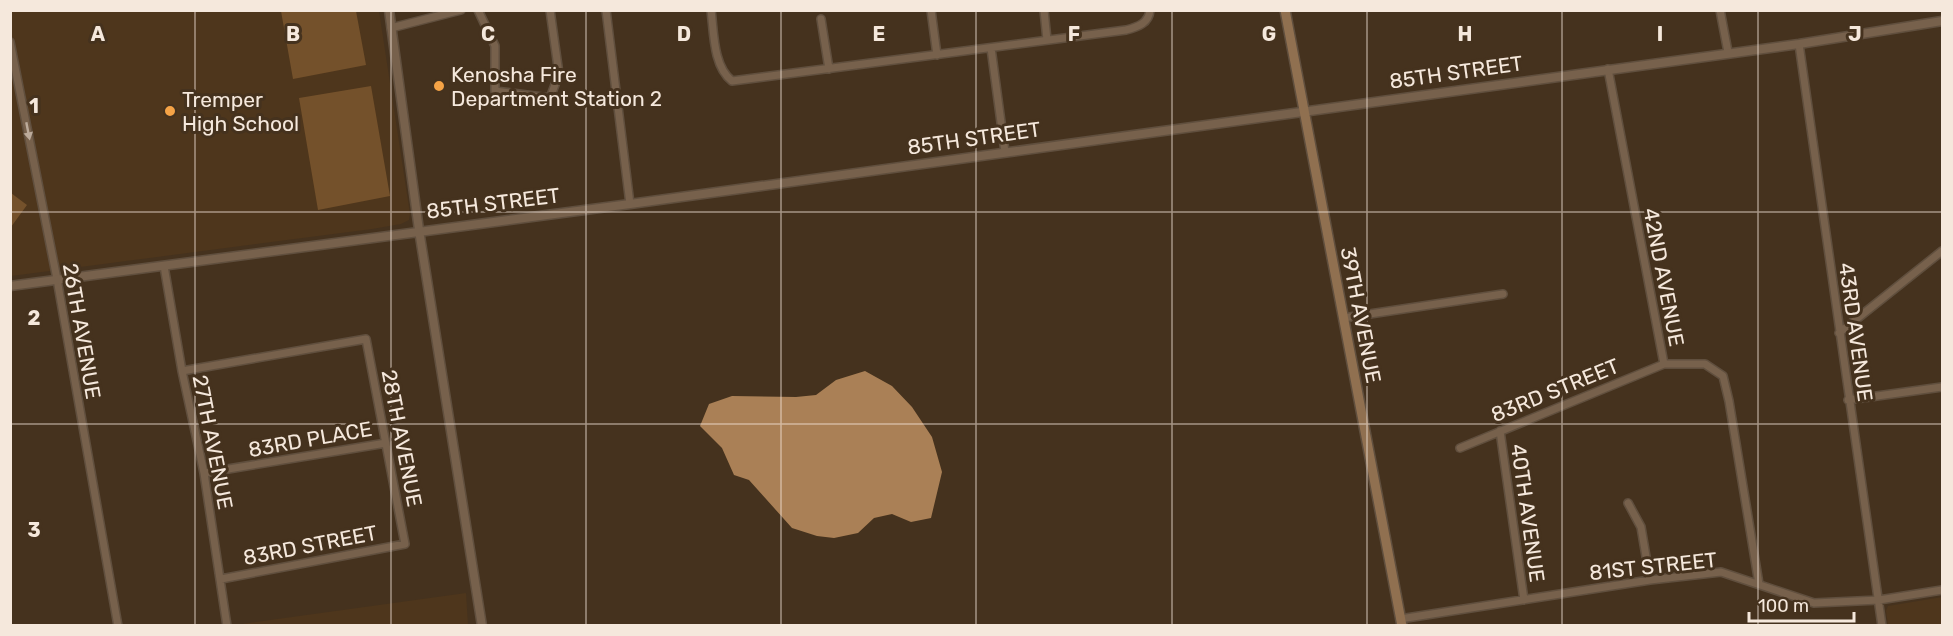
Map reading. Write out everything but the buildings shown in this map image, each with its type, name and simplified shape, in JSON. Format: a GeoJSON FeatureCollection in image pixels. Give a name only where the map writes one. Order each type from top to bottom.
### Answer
{"type":"FeatureCollection","features":[{"type":"Feature","properties":{"kind":"main road","name":"39TH AVENUE"},"geometry":{"type":"LineString","coordinates":[[1285,10],[1401,622]]}},
{"type":"Feature","properties":{"kind":"street"},"geometry":{"type":"LineString","coordinates":[[388,10],[482,626]]}},
{"type":"Feature","properties":{"kind":"street"},"geometry":{"type":"LineString","coordinates":[[392,28],[461,10]]}},
{"type":"Feature","properties":{"kind":"street"},"geometry":{"type":"LineString","coordinates":[[478,10],[495,46],[495,91],[550,98],[559,74],[550,10]]}},
{"type":"Feature","properties":{"kind":"street"},"geometry":{"type":"LineString","coordinates":[[606,10],[630,204]]}},
{"type":"Feature","properties":{"kind":"street"},"geometry":{"type":"LineString","coordinates":[[711,10],[719,64],[724,75],[732,81],[1126,30],[1146,21],[1150,10]]}},
{"type":"Feature","properties":{"kind":"street"},"geometry":{"type":"LineString","coordinates":[[932,10],[937,55]]}},
{"type":"Feature","properties":{"kind":"street"},"geometry":{"type":"LineString","coordinates":[[1044,10],[1047,40]]}},
{"type":"Feature","properties":{"kind":"street"},"geometry":{"type":"LineString","coordinates":[[1720,10],[1728,52]]}},
{"type":"Feature","properties":{"kind":"street"},"geometry":{"type":"LineString","coordinates":[[822,19],[829,69]]}},
{"type":"Feature","properties":{"kind":"street","name":"85TH STREET"},"geometry":{"type":"LineString","coordinates":[[10,286],[630,204],[1799,44],[1942,21]]}},
{"type":"Feature","properties":{"kind":"street","name":"26TH AVENUE"},"geometry":{"type":"LineString","coordinates":[[10,42],[57,279],[118,626]]}},
{"type":"Feature","properties":{"kind":"street","name":"43RD AVENUE"},"geometry":{"type":"LineString","coordinates":[[1799,44],[1882,626]]}},
{"type":"Feature","properties":{"kind":"street"},"geometry":{"type":"LineString","coordinates":[[991,48],[1005,152]]}},
{"type":"Feature","properties":{"kind":"street","name":"42ND AVENUE"},"geometry":{"type":"LineString","coordinates":[[1608,69],[1664,364],[1705,364],[1723,376],[1759,584]]}},
{"type":"Feature","properties":{"kind":"street"},"geometry":{"type":"LineString","coordinates":[[1839,333],[1942,251]]}},
{"type":"Feature","properties":{"kind":"street","name":"27TH AVENUE"},"geometry":{"type":"LineString","coordinates":[[164,266],[182,371],[204,473],[227,626]]}},
{"type":"Feature","properties":{"kind":"street"},"geometry":{"type":"LineString","coordinates":[[1343,318],[1503,294]]}},
{"type":"Feature","properties":{"kind":"street","name":"28TH AVENUE"},"geometry":{"type":"LineString","coordinates":[[182,371],[366,339],[405,544]]}},
{"type":"Feature","properties":{"kind":"street","name":"83RD STREET"},"geometry":{"type":"LineString","coordinates":[[1460,448],[1664,364]]}},
{"type":"Feature","properties":{"kind":"street"},"geometry":{"type":"LineString","coordinates":[[1848,400],[1942,387]]}},
{"type":"Feature","properties":{"kind":"street","name":"40TH AVENUE"},"geometry":{"type":"LineString","coordinates":[[1500,431],[1524,600]]}},
{"type":"Feature","properties":{"kind":"street","name":"83RD PLACE"},"geometry":{"type":"LineString","coordinates":[[204,473],[386,443]]}},
{"type":"Feature","properties":{"kind":"street"},"geometry":{"type":"LineString","coordinates":[[1628,503],[1641,527],[1650,580]]}},
{"type":"Feature","properties":{"kind":"street","name":"83RD STREET"},"geometry":{"type":"LineString","coordinates":[[220,579],[405,544]]}},
{"type":"Feature","properties":{"kind":"street","name":"81ST STREET"},"geometry":{"type":"LineString","coordinates":[[1401,622],[1650,580],[1721,572],[1814,603],[1879,600],[1942,590]]}},
{"type":"Feature","properties":{"kind":"shaded area"},"geometry":{"type":"Polygon","coordinates":[[[10,11],[379,11],[410,214],[409,220],[401,224],[372,229],[11,276],[10,11]]]}},
{"type":"Feature","properties":{"kind":"shaded area"},"geometry":{"type":"Polygon","coordinates":[[[281,11],[356,11],[366,65],[293,79],[281,11]]]}},
{"type":"Feature","properties":{"kind":"shaded area"},"geometry":{"type":"Polygon","coordinates":[[[371,86],[390,196],[318,210],[299,98],[371,86]]]}},
{"type":"Feature","properties":{"kind":"shaded area"},"geometry":{"type":"Polygon","coordinates":[[[11,193],[27,205],[11,227],[11,193]]]}},
{"type":"Feature","properties":{"kind":"shaded area"},"geometry":{"type":"Polygon","coordinates":[[[865,371],[892,386],[912,407],[932,437],[942,472],[931,518],[911,522],[892,514],[874,518],[858,533],[834,538],[817,536],[792,528],[749,480],[734,475],[722,448],[700,426],[709,404],[732,396],[816,395],[836,380],[865,371]]]}},
{"type":"Feature","properties":{"kind":"shaded area"},"geometry":{"type":"Polygon","coordinates":[[[466,593],[468,625],[235,625],[466,593]]]}},
{"type":"Feature","properties":{"kind":"shaded area"},"geometry":{"type":"Polygon","coordinates":[[[1942,597],[1942,625],[1888,625],[1886,611],[1888,606],[1942,597]]]}},
{"type":"Feature","properties":{"kind":"place","name":"Kenosha Fire Department Station 2"},"geometry":{"type":"Point","coordinates":[439,86]}},
{"type":"Feature","properties":{"kind":"place","name":"Tremper High School"},"geometry":{"type":"Point","coordinates":[170,111]}}]}
